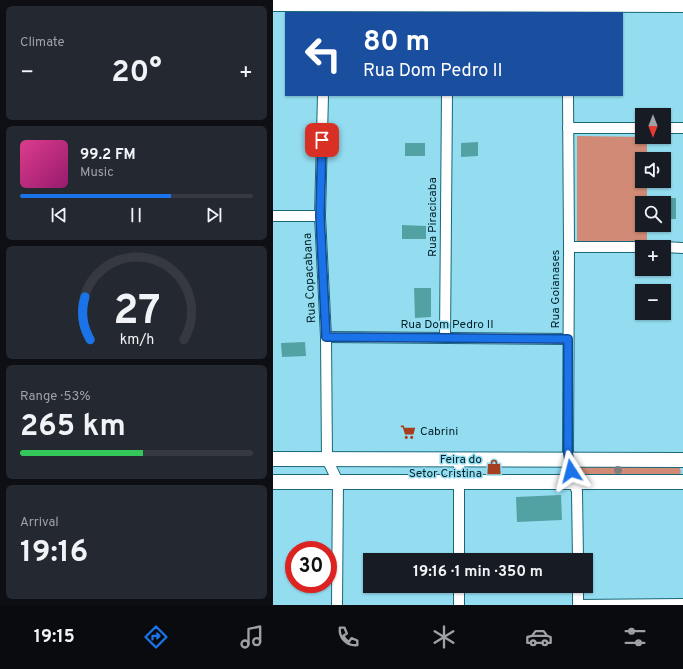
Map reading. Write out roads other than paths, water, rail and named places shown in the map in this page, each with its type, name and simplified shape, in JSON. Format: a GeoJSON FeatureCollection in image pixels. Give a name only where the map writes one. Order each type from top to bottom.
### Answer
{"type":"FeatureCollection","features":[{"type":"Feature","properties":{"kind":"street"},"geometry":{"type":"LineString","coordinates":[[273,4],[447,9],[683,5]]}},
{"type":"Feature","properties":{"kind":"street","name":"Rua Copacabana"},"geometry":{"type":"LineString","coordinates":[[323,96],[320,216],[326,337],[327,459]]}},
{"type":"Feature","properties":{"kind":"street","name":"Rua Piracicaba"},"geometry":{"type":"LineString","coordinates":[[445,338],[447,96]]}},
{"type":"Feature","properties":{"kind":"street","name":"Rua Goianases"},"geometry":{"type":"LineString","coordinates":[[568,96],[568,453],[573,482],[577,491],[577,553]]}},
{"type":"Feature","properties":{"kind":"street"},"geometry":{"type":"LineString","coordinates":[[568,128],[635,128]]}},
{"type":"Feature","properties":{"kind":"street"},"geometry":{"type":"LineString","coordinates":[[671,128],[683,128]]}},
{"type":"Feature","properties":{"kind":"street"},"geometry":{"type":"LineString","coordinates":[[273,216],[320,216]]}},
{"type":"Feature","properties":{"kind":"street"},"geometry":{"type":"LineString","coordinates":[[569,247],[635,247]]}},
{"type":"Feature","properties":{"kind":"street"},"geometry":{"type":"LineString","coordinates":[[671,248],[683,248]]}},
{"type":"Feature","properties":{"kind":"street","name":"Rua Dom Pedro II"},"geometry":{"type":"LineString","coordinates":[[326,337],[568,339]]}},
{"type":"Feature","properties":{"kind":"street"},"geometry":{"type":"LineString","coordinates":[[273,459],[683,460]]}},
{"type":"Feature","properties":{"kind":"street"},"geometry":{"type":"LineString","coordinates":[[327,459],[338,482],[337,605]]}},
{"type":"Feature","properties":{"kind":"street"},"geometry":{"type":"LineString","coordinates":[[459,460],[459,553]]}},
{"type":"Feature","properties":{"kind":"street"},"geometry":{"type":"LineString","coordinates":[[273,482],[683,482]]}},
{"type":"Feature","properties":{"kind":"street"},"geometry":{"type":"LineString","coordinates":[[459,593],[459,605]]}},
{"type":"Feature","properties":{"kind":"street"},"geometry":{"type":"LineString","coordinates":[[577,593],[578,605],[683,604]]}},
{"type":"Feature","properties":{"kind":"place","name":"Cabrini"},"geometry":{"type":"Point","coordinates":[408,432]}},
{"type":"Feature","properties":{"kind":"place","name":"Feira do Setor Cristina"},"geometry":{"type":"Point","coordinates":[494,467]}}]}
